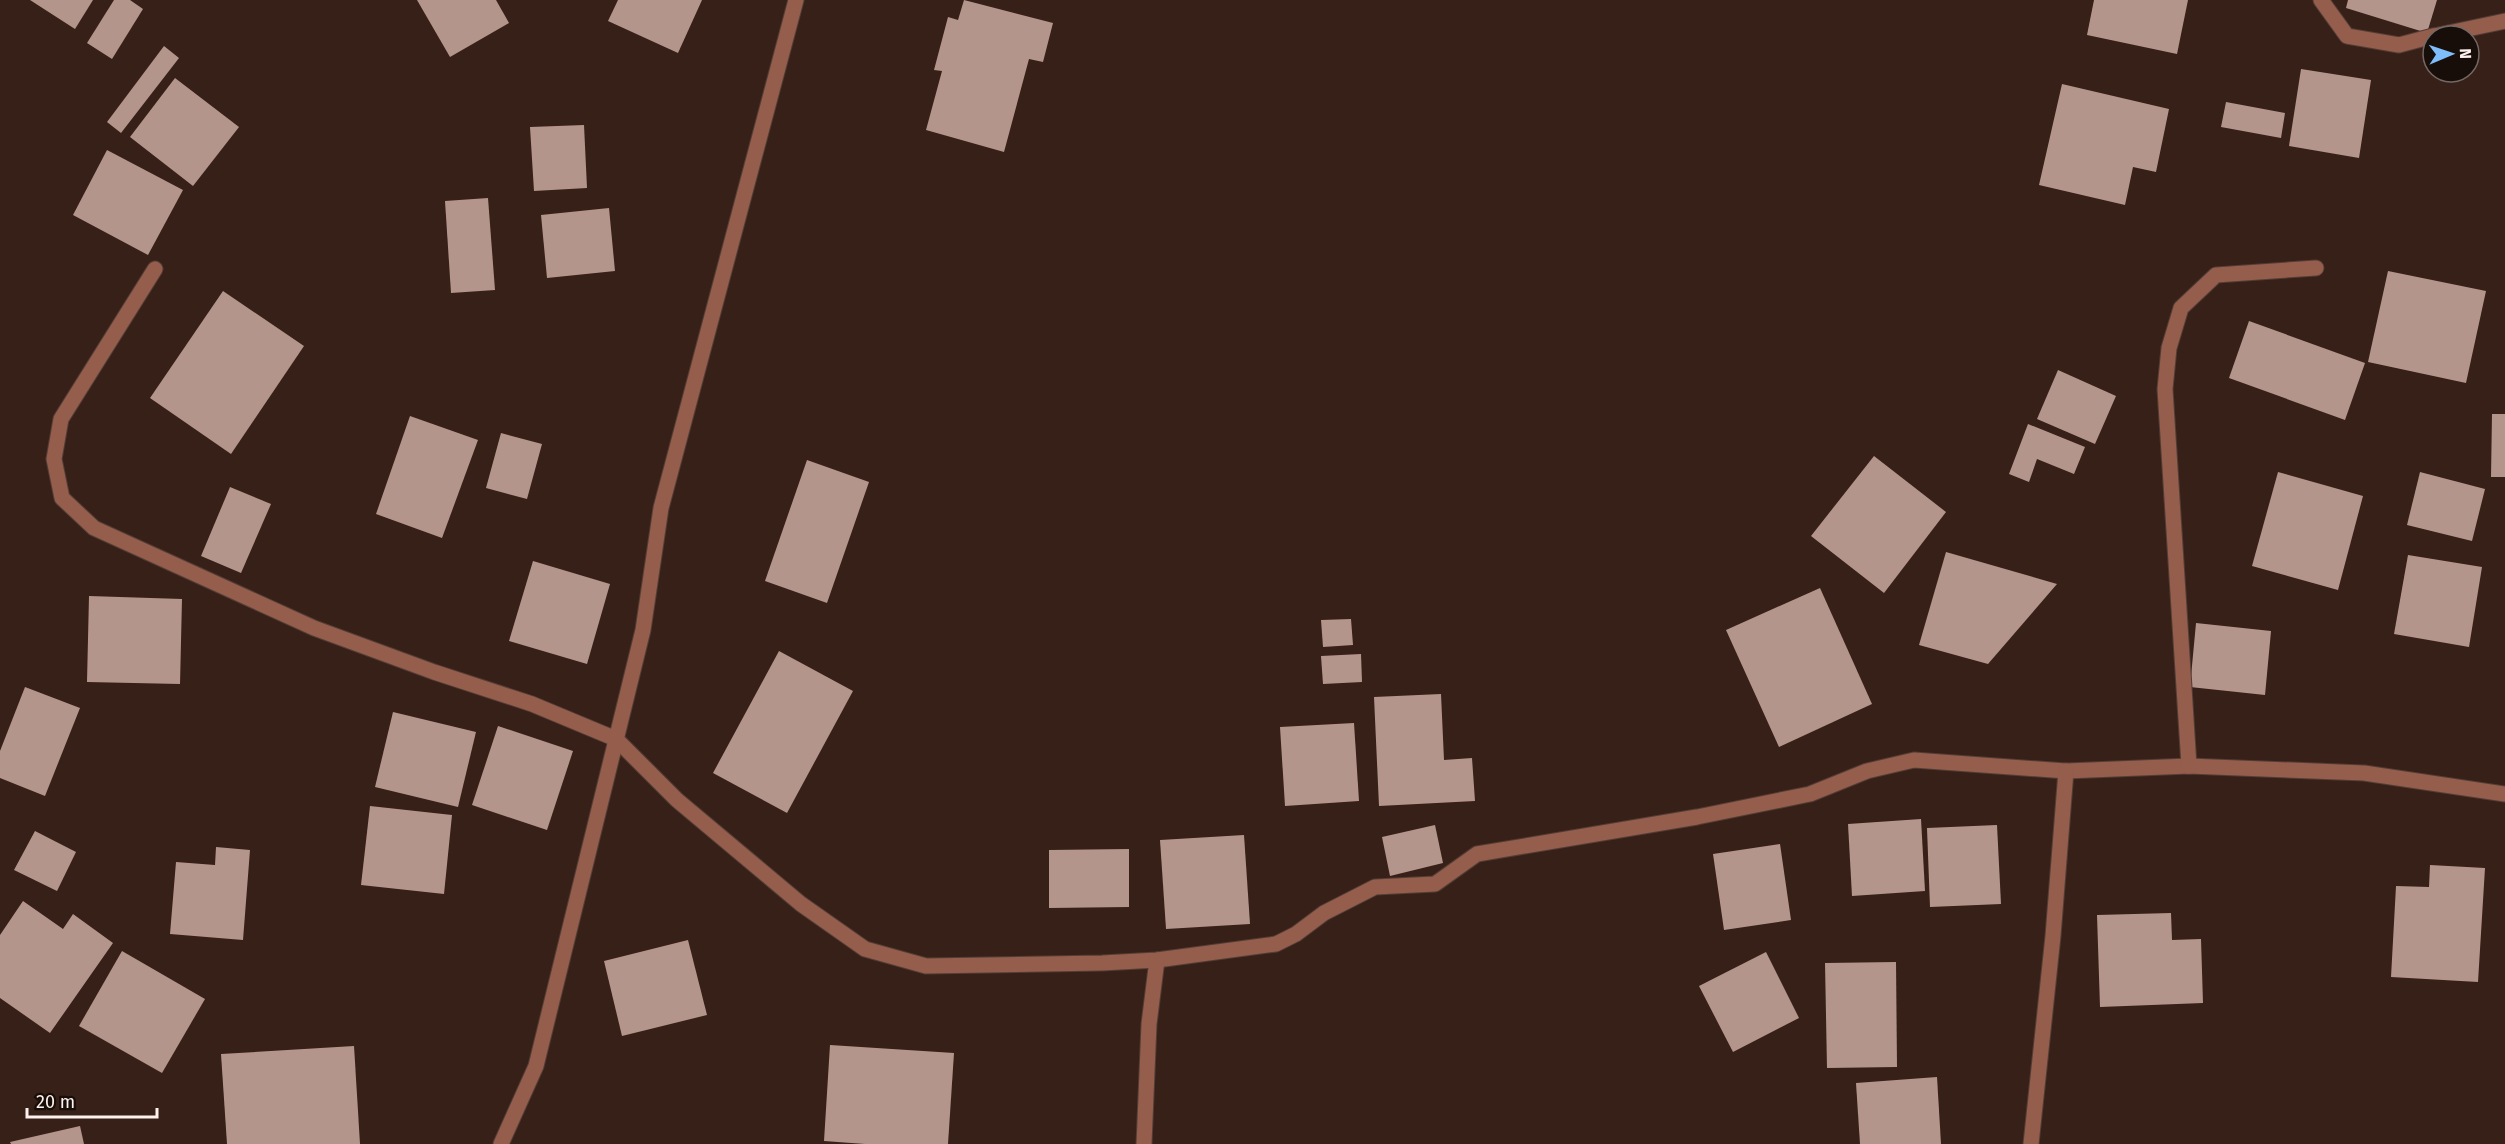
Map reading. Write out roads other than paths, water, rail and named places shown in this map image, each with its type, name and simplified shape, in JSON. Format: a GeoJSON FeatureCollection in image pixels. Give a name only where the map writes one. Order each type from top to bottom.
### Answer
{"type":"FeatureCollection","features":[{"type":"Feature","properties":{"kind":"street"},"geometry":{"type":"LineString","coordinates":[[501,1144],[536,1066],[643,630],[661,508],[796,0]]}},
{"type":"Feature","properties":{"kind":"street"},"geometry":{"type":"LineString","coordinates":[[2321,0],[2347,36],[2398,45],[2421,39]]}},
{"type":"Feature","properties":{"kind":"street"},"geometry":{"type":"LineString","coordinates":[[2481,26],[2505,21]]}},
{"type":"Feature","properties":{"kind":"street"},"geometry":{"type":"LineString","coordinates":[[2189,766],[2165,389],[2169,348],[2181,308],[2216,275],[2316,268]]}},
{"type":"Feature","properties":{"kind":"street"},"geometry":{"type":"LineString","coordinates":[[155,269],[61,419],[54,459],[62,498],[94,528],[314,628],[434,672],[532,704],[616,739],[676,800],[801,904],[865,949],[926,966],[1156,960],[1276,944],[1296,934],[1324,913],[1375,887],[1435,884],[1477,854],[1697,817],[1809,794],[1867,771],[1914,760],[2066,771],[2189,766],[2364,773],[2505,794]]}},
{"type":"Feature","properties":{"kind":"street"},"geometry":{"type":"LineString","coordinates":[[2031,1144],[2053,936],[2066,771]]}},
{"type":"Feature","properties":{"kind":"street"},"geometry":{"type":"LineString","coordinates":[[1144,1144],[1149,1024],[1156,960]]}}]}
